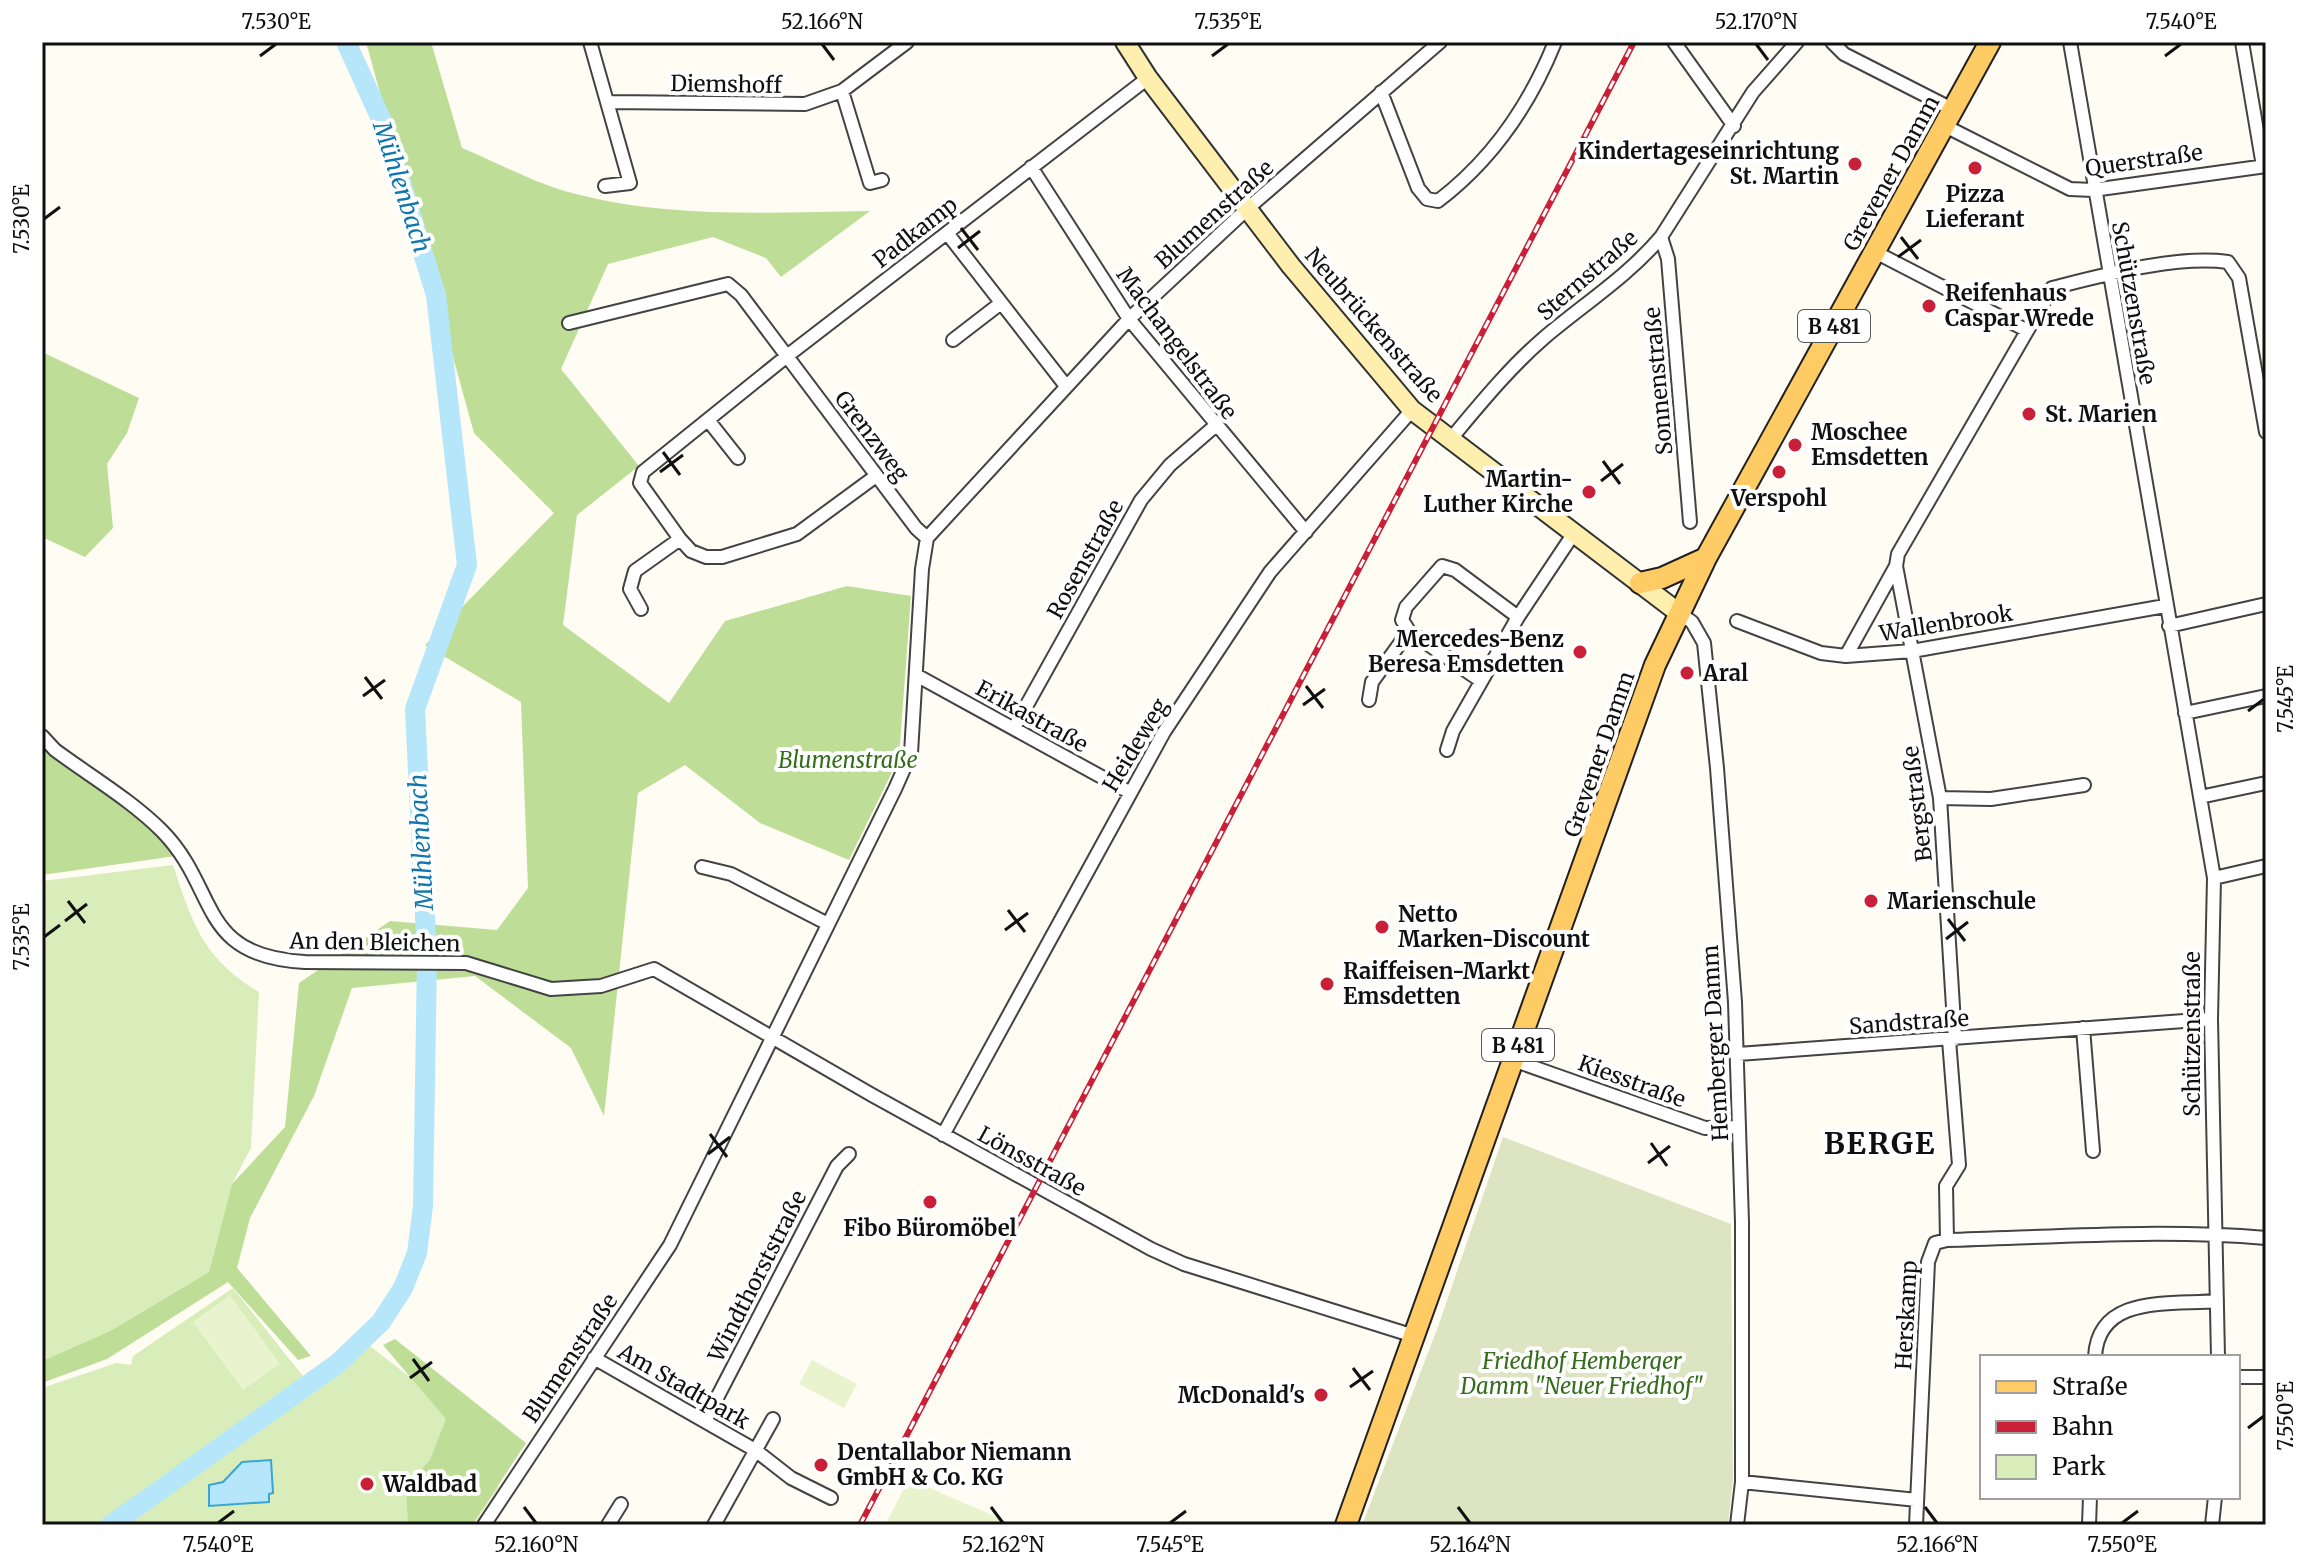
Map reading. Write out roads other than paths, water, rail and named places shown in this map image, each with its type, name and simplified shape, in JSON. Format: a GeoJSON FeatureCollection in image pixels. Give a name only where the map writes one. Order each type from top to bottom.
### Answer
{"type":"FeatureCollection","features":[{"type":"Feature","properties":{"kind":"main road","name":"Grevener Damm"},"geometry":{"type":"LineString","coordinates":[[1346,1525],[1655,665],[1706,558],[1990,42]]}},
{"type":"Feature","properties":{"kind":"main road"},"geometry":{"type":"LineString","coordinates":[[1640,583],[1662,578],[1706,558]]}},
{"type":"Feature","properties":{"kind":"street"},"geometry":{"type":"LineString","coordinates":[[590,42],[630,183],[605,186]]}},
{"type":"Feature","properties":{"kind":"street","name":"Diemshoff"},"geometry":{"type":"LineString","coordinates":[[607,102],[805,104],[842,91],[907,42]]}},
{"type":"Feature","properties":{"kind":"street","name":"Neubrückenstraße"},"geometry":{"type":"LineString","coordinates":[[1125,42],[1148,78],[1247,209],[1318,300],[1412,410],[1679,613]]}},
{"type":"Feature","properties":{"kind":"street","name":"Blumenstraße"},"geometry":{"type":"LineString","coordinates":[[484,1525],[670,1245],[911,753],[922,569],[927,538],[1129,319],[1247,209],[1440,42]]}},
{"type":"Feature","properties":{"kind":"street"},"geometry":{"type":"LineString","coordinates":[[1381,92],[1418,188],[1427,199],[1438,201],[1479,165],[1514,122],[1540,79],[1555,42]]}},
{"type":"Feature","properties":{"kind":"street"},"geometry":{"type":"LineString","coordinates":[[1674,42],[1734,126]]}},
{"type":"Feature","properties":{"kind":"street","name":"Sternstraße"},"geometry":{"type":"LineString","coordinates":[[1449,441],[1503,377],[1545,337],[1643,258],[1661,237],[1784,47],[1797,42]]}},
{"type":"Feature","properties":{"kind":"street","name":"Querstraße"},"geometry":{"type":"LineString","coordinates":[[1832,42],[1844,54],[2070,189],[2093,190],[2265,166]]}},
{"type":"Feature","properties":{"kind":"street","name":"Schützenstraße"},"geometry":{"type":"LineString","coordinates":[[2070,42],[2093,190],[2214,878],[2211,1019],[2213,1234],[2218,1355]]}},
{"type":"Feature","properties":{"kind":"street"},"geometry":{"type":"LineString","coordinates":[[2242,42],[2265,166]]}},
{"type":"Feature","properties":{"kind":"street","name":"Padkamp"},"geometry":{"type":"LineString","coordinates":[[680,539],[644,492],[640,483],[643,472],[787,356],[1148,78]]}},
{"type":"Feature","properties":{"kind":"street"},"geometry":{"type":"LineString","coordinates":[[842,91],[870,183],[882,180]]}},
{"type":"Feature","properties":{"kind":"street","name":"Machangelstraße"},"geometry":{"type":"LineString","coordinates":[[1031,167],[1129,319],[1306,532]]}},
{"type":"Feature","properties":{"kind":"street"},"geometry":{"type":"LineString","coordinates":[[947,233],[1066,386]]}},
{"type":"Feature","properties":{"kind":"street","name":"Sonnenstraße"},"geometry":{"type":"LineString","coordinates":[[1661,237],[1668,259],[1690,522]]}},
{"type":"Feature","properties":{"kind":"street"},"geometry":{"type":"LineString","coordinates":[[1875,252],[2026,330]]}},
{"type":"Feature","properties":{"kind":"street"},"geometry":{"type":"LineString","coordinates":[[1846,656],[1896,566],[1898,554],[2052,288],[2108,274],[2210,260],[2228,262],[2239,278],[2266,432]]}},
{"type":"Feature","properties":{"kind":"street","name":"Grenzweg"},"geometry":{"type":"LineString","coordinates":[[569,323],[728,284],[927,538]]}},
{"type":"Feature","properties":{"kind":"street"},"geometry":{"type":"LineString","coordinates":[[953,340],[1001,303]]}},
{"type":"Feature","properties":{"kind":"street","name":"Heideweg"},"geometry":{"type":"LineString","coordinates":[[943,1135],[1164,732],[1270,572],[1412,410]]}},
{"type":"Feature","properties":{"kind":"street"},"geometry":{"type":"LineString","coordinates":[[708,420],[738,458]]}},
{"type":"Feature","properties":{"kind":"street","name":"Rosenstraße"},"geometry":{"type":"LineString","coordinates":[[1014,728],[1141,500],[1170,465],[1215,426]]}},
{"type":"Feature","properties":{"kind":"street"},"geometry":{"type":"LineString","coordinates":[[641,609],[630,589],[635,571],[680,539],[691,551],[714,557],[797,534],[876,476]]}},
{"type":"Feature","properties":{"kind":"street"},"geometry":{"type":"LineString","coordinates":[[1447,750],[1453,731],[1518,617],[1574,533]]}},
{"type":"Feature","properties":{"kind":"street"},"geometry":{"type":"LineString","coordinates":[[1481,681],[1409,631],[1402,620],[1406,607],[1442,566],[1455,570],[1518,617]]}},
{"type":"Feature","properties":{"kind":"street","name":"Bergstraße"},"geometry":{"type":"LineString","coordinates":[[1896,566],[1940,798],[1959,1165],[1946,1186],[1947,1240]]}},
{"type":"Feature","properties":{"kind":"street"},"geometry":{"type":"LineString","coordinates":[[2169,626],[2266,604]]}},
{"type":"Feature","properties":{"kind":"street","name":"Wallenbrook"},"geometry":{"type":"LineString","coordinates":[[1737,621],[1821,653],[1846,656],[1912,651],[2165,606]]}},
{"type":"Feature","properties":{"kind":"street","name":"Hemberger Damm"},"geometry":{"type":"LineString","coordinates":[[1679,613],[1692,622],[1704,643],[1717,768],[1738,1054],[1742,1482],[1737,1525]]}},
{"type":"Feature","properties":{"kind":"street"},"geometry":{"type":"LineString","coordinates":[[1369,700],[1372,682],[1409,631]]}},
{"type":"Feature","properties":{"kind":"street","name":"Erikastraße"},"geometry":{"type":"LineString","coordinates":[[916,675],[1129,792]]}},
{"type":"Feature","properties":{"kind":"street"},"geometry":{"type":"LineString","coordinates":[[2185,713],[2266,696]]}},
{"type":"Feature","properties":{"kind":"street","name":"An den Bleichen"},"geometry":{"type":"LineString","coordinates":[[42,736],[55,750],[160,830],[182,859],[214,921],[247,948],[278,960],[466,963],[551,989],[601,986],[654,969]]}},
{"type":"Feature","properties":{"kind":"street"},"geometry":{"type":"LineString","coordinates":[[2200,797],[2266,783]]}},
{"type":"Feature","properties":{"kind":"street"},"geometry":{"type":"LineString","coordinates":[[1940,798],[1991,799],[2084,785]]}},
{"type":"Feature","properties":{"kind":"street"},"geometry":{"type":"LineString","coordinates":[[2214,878],[2266,866]]}},
{"type":"Feature","properties":{"kind":"street"},"geometry":{"type":"LineString","coordinates":[[702,867],[731,874],[828,924]]}},
{"type":"Feature","properties":{"kind":"street","name":"Lönsstraße"},"geometry":{"type":"LineString","coordinates":[[654,969],[943,1135],[1184,1264],[1414,1336]]}},
{"type":"Feature","properties":{"kind":"street","name":"Sandstraße"},"geometry":{"type":"LineString","coordinates":[[1738,1054],[2211,1019]]}},
{"type":"Feature","properties":{"kind":"street"},"geometry":{"type":"LineString","coordinates":[[2083,1028],[2093,1151]]}},
{"type":"Feature","properties":{"kind":"street","name":"Kiesstraße"},"geometry":{"type":"LineString","coordinates":[[1513,1060],[1705,1128],[1739,1127]]}},
{"type":"Feature","properties":{"kind":"street","name":"Windthorststraße"},"geometry":{"type":"LineString","coordinates":[[705,1421],[837,1166],[849,1154]]}},
{"type":"Feature","properties":{"kind":"street","name":"Herskamp"},"geometry":{"type":"LineString","coordinates":[[1916,1525],[1931,1248],[1947,1240],[2213,1234],[2266,1238]]}},
{"type":"Feature","properties":{"kind":"street"},"geometry":{"type":"LineString","coordinates":[[2095,1355],[2098,1332],[2108,1319],[2124,1311],[2217,1301]]}},
{"type":"Feature","properties":{"kind":"street","name":"Am Stadtpark"},"geometry":{"type":"LineString","coordinates":[[594,1358],[755,1450],[791,1478],[831,1498]]}},
{"type":"Feature","properties":{"kind":"street"},"geometry":{"type":"LineString","coordinates":[[2240,1377],[2266,1377]]}},
{"type":"Feature","properties":{"kind":"street","name":"Am Stadtpark"},"geometry":{"type":"LineString","coordinates":[[714,1525],[773,1419]]}},
{"type":"Feature","properties":{"kind":"street"},"geometry":{"type":"LineString","coordinates":[[1742,1482],[1917,1500]]}},
{"type":"Feature","properties":{"kind":"street"},"geometry":{"type":"LineString","coordinates":[[2089,1525],[2090,1499]]}},
{"type":"Feature","properties":{"kind":"street"},"geometry":{"type":"LineString","coordinates":[[2212,1525],[2215,1499]]}},
{"type":"Feature","properties":{"kind":"street"},"geometry":{"type":"LineString","coordinates":[[608,1525],[621,1504]]}},
{"type":"Feature","properties":{"kind":"water"},"geometry":{"type":"Polygon","coordinates":[[[271,1460],[273,1493],[269,1494],[269,1502],[209,1506],[209,1485],[223,1482],[242,1462],[271,1460]]]}},
{"type":"Feature","properties":{"kind":"waterway","name":"Mühlenbach"},"geometry":{"type":"LineString","coordinates":[[111,1525],[337,1364],[381,1322],[403,1288],[417,1253],[423,1206],[427,957],[415,709],[467,565],[436,295],[382,121],[346,42]]}},
{"type":"Feature","properties":{"kind":"railway"},"geometry":{"type":"LineString","coordinates":[[860,1525],[1634,42]]}},
{"type":"Feature","properties":{"kind":"place","name":"Kindertageseinrichtung St. Martin"},"geometry":{"type":"Point","coordinates":[1855,164]}},
{"type":"Feature","properties":{"kind":"place","name":"Pizza Lieferant"},"geometry":{"type":"Point","coordinates":[1975,168]}},
{"type":"Feature","properties":{"kind":"place","name":"Reifenhaus Caspar Wrede"},"geometry":{"type":"Point","coordinates":[1929,306]}},
{"type":"Feature","properties":{"kind":"place","name":"St. Marien"},"geometry":{"type":"Point","coordinates":[2029,414]}},
{"type":"Feature","properties":{"kind":"place","name":"Moschee Emsdetten"},"geometry":{"type":"Point","coordinates":[1795,445]}},
{"type":"Feature","properties":{"kind":"place","name":"Verspohl"},"geometry":{"type":"Point","coordinates":[1779,472]}},
{"type":"Feature","properties":{"kind":"place","name":"Martin- Luther Kirche"},"geometry":{"type":"Point","coordinates":[1589,492]}},
{"type":"Feature","properties":{"kind":"place","name":"Mercedes-Benz Beresa Emsdetten"},"geometry":{"type":"Point","coordinates":[1580,652]}},
{"type":"Feature","properties":{"kind":"place","name":"Aral"},"geometry":{"type":"Point","coordinates":[1687,673]}},
{"type":"Feature","properties":{"kind":"place","name":"Marienschule"},"geometry":{"type":"Point","coordinates":[1871,901]}},
{"type":"Feature","properties":{"kind":"place","name":"Netto Marken-Discount"},"geometry":{"type":"Point","coordinates":[1382,927]}},
{"type":"Feature","properties":{"kind":"place","name":"Raiffeisen-Markt Emsdetten"},"geometry":{"type":"Point","coordinates":[1327,984]}},
{"type":"Feature","properties":{"kind":"place","name":"Fibo Büromöbel"},"geometry":{"type":"Point","coordinates":[930,1202]}},
{"type":"Feature","properties":{"kind":"place","name":"McDonald's"},"geometry":{"type":"Point","coordinates":[1321,1395]}},
{"type":"Feature","properties":{"kind":"place","name":"Dentallabor Niemann GmbH & Co. KG"},"geometry":{"type":"Point","coordinates":[821,1465]}},
{"type":"Feature","properties":{"kind":"place","name":"Waldbad"},"geometry":{"type":"Point","coordinates":[367,1484]}},
{"type":"Feature","properties":{"kind":"district","name":"BERGE"},"geometry":{"type":"Point","coordinates":[1880,1143]}},
{"type":"Feature","properties":{"kind":"park label","name":"Friedhof Hemberger Damm \"Neuer Friedhof\""},"geometry":{"type":"Point","coordinates":[1582,1374]}}]}
